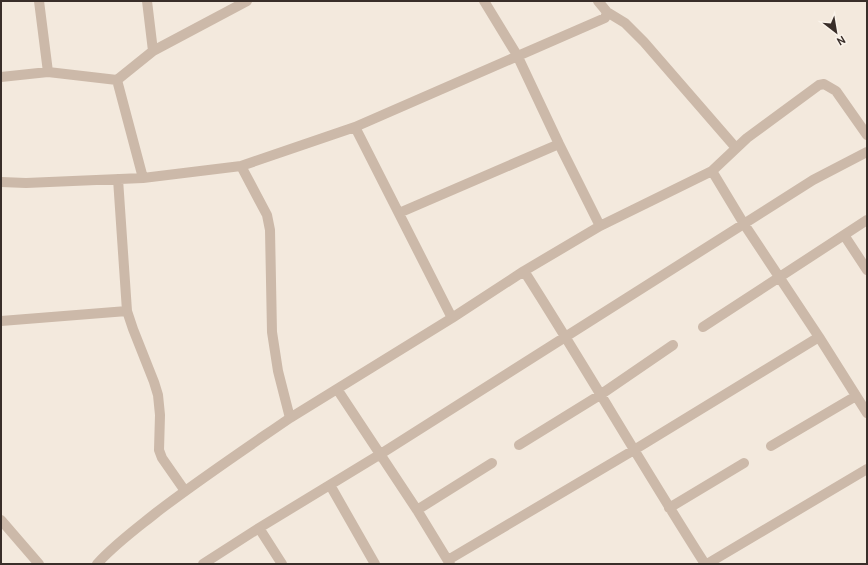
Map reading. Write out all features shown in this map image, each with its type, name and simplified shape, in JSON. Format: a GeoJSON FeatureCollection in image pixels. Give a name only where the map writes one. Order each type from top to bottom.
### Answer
{"type":"FeatureCollection","features":[{"type":"Feature","properties":{"kind":"street"},"geometry":{"type":"LineString","coordinates":[[40,1],[48,72]]}},
{"type":"Feature","properties":{"kind":"street"},"geometry":{"type":"LineString","coordinates":[[148,1],[153,50]]}},
{"type":"Feature","properties":{"kind":"street"},"geometry":{"type":"LineString","coordinates":[[1,77],[48,72],[117,80],[153,50],[247,1]]}},
{"type":"Feature","properties":{"kind":"street"},"geometry":{"type":"LineString","coordinates":[[484,1],[517,55],[600,226]]}},
{"type":"Feature","properties":{"kind":"street"},"geometry":{"type":"LineString","coordinates":[[598,1],[607,12],[625,23],[644,42],[736,148]]}},
{"type":"Feature","properties":{"kind":"street"},"geometry":{"type":"LineString","coordinates":[[1,182],[26,183],[143,178],[241,166],[355,127],[517,55],[605,18],[607,12]]}},
{"type":"Feature","properties":{"kind":"street"},"geometry":{"type":"LineString","coordinates":[[117,80],[143,178]]}},
{"type":"Feature","properties":{"kind":"street"},"geometry":{"type":"LineString","coordinates":[[97,564],[108,551],[122,539],[185,491],[290,418],[452,318],[524,271],[600,226],[712,171],[747,138],[819,85],[824,84],[836,91],[867,135]]}},
{"type":"Feature","properties":{"kind":"street"},"geometry":{"type":"LineString","coordinates":[[355,127],[452,318]]}},
{"type":"Feature","properties":{"kind":"street"},"geometry":{"type":"LineString","coordinates":[[399,212],[559,144]]}},
{"type":"Feature","properties":{"kind":"street"},"geometry":{"type":"LineString","coordinates":[[203,564],[379,455],[813,180],[867,152]]}},
{"type":"Feature","properties":{"kind":"street"},"geometry":{"type":"LineString","coordinates":[[241,166],[267,215],[270,230],[272,332],[278,371],[290,418]]}},
{"type":"Feature","properties":{"kind":"street"},"geometry":{"type":"LineString","coordinates":[[712,171],[744,224],[819,337],[867,414]]}},
{"type":"Feature","properties":{"kind":"street"},"geometry":{"type":"LineString","coordinates":[[118,179],[127,311],[158,395],[160,415],[159,450],[162,458],[185,491]]}},
{"type":"Feature","properties":{"kind":"street"},"geometry":{"type":"LineString","coordinates":[[703,328],[867,220]]}},
{"type":"Feature","properties":{"kind":"street"},"geometry":{"type":"LineString","coordinates":[[844,235],[867,270]]}},
{"type":"Feature","properties":{"kind":"street"},"geometry":{"type":"LineString","coordinates":[[524,271],[566,336],[669,508],[706,564],[867,469]]}},
{"type":"Feature","properties":{"kind":"street"},"geometry":{"type":"LineString","coordinates":[[1,321],[127,311]]}},
{"type":"Feature","properties":{"kind":"street"},"geometry":{"type":"LineString","coordinates":[[337,389],[379,455],[418,510],[449,562],[819,337]]}},
{"type":"Feature","properties":{"kind":"street"},"geometry":{"type":"LineString","coordinates":[[519,445],[600,395],[673,345]]}},
{"type":"Feature","properties":{"kind":"street"},"geometry":{"type":"LineString","coordinates":[[771,446],[856,396]]}},
{"type":"Feature","properties":{"kind":"street"},"geometry":{"type":"LineString","coordinates":[[418,510],[492,463]]}},
{"type":"Feature","properties":{"kind":"street"},"geometry":{"type":"LineString","coordinates":[[669,508],[744,463]]}},
{"type":"Feature","properties":{"kind":"street"},"geometry":{"type":"LineString","coordinates":[[330,485],[375,564]]}},
{"type":"Feature","properties":{"kind":"street"},"geometry":{"type":"LineString","coordinates":[[1,520],[39,564]]}},
{"type":"Feature","properties":{"kind":"street"},"geometry":{"type":"LineString","coordinates":[[259,528],[282,564]]}}]}
